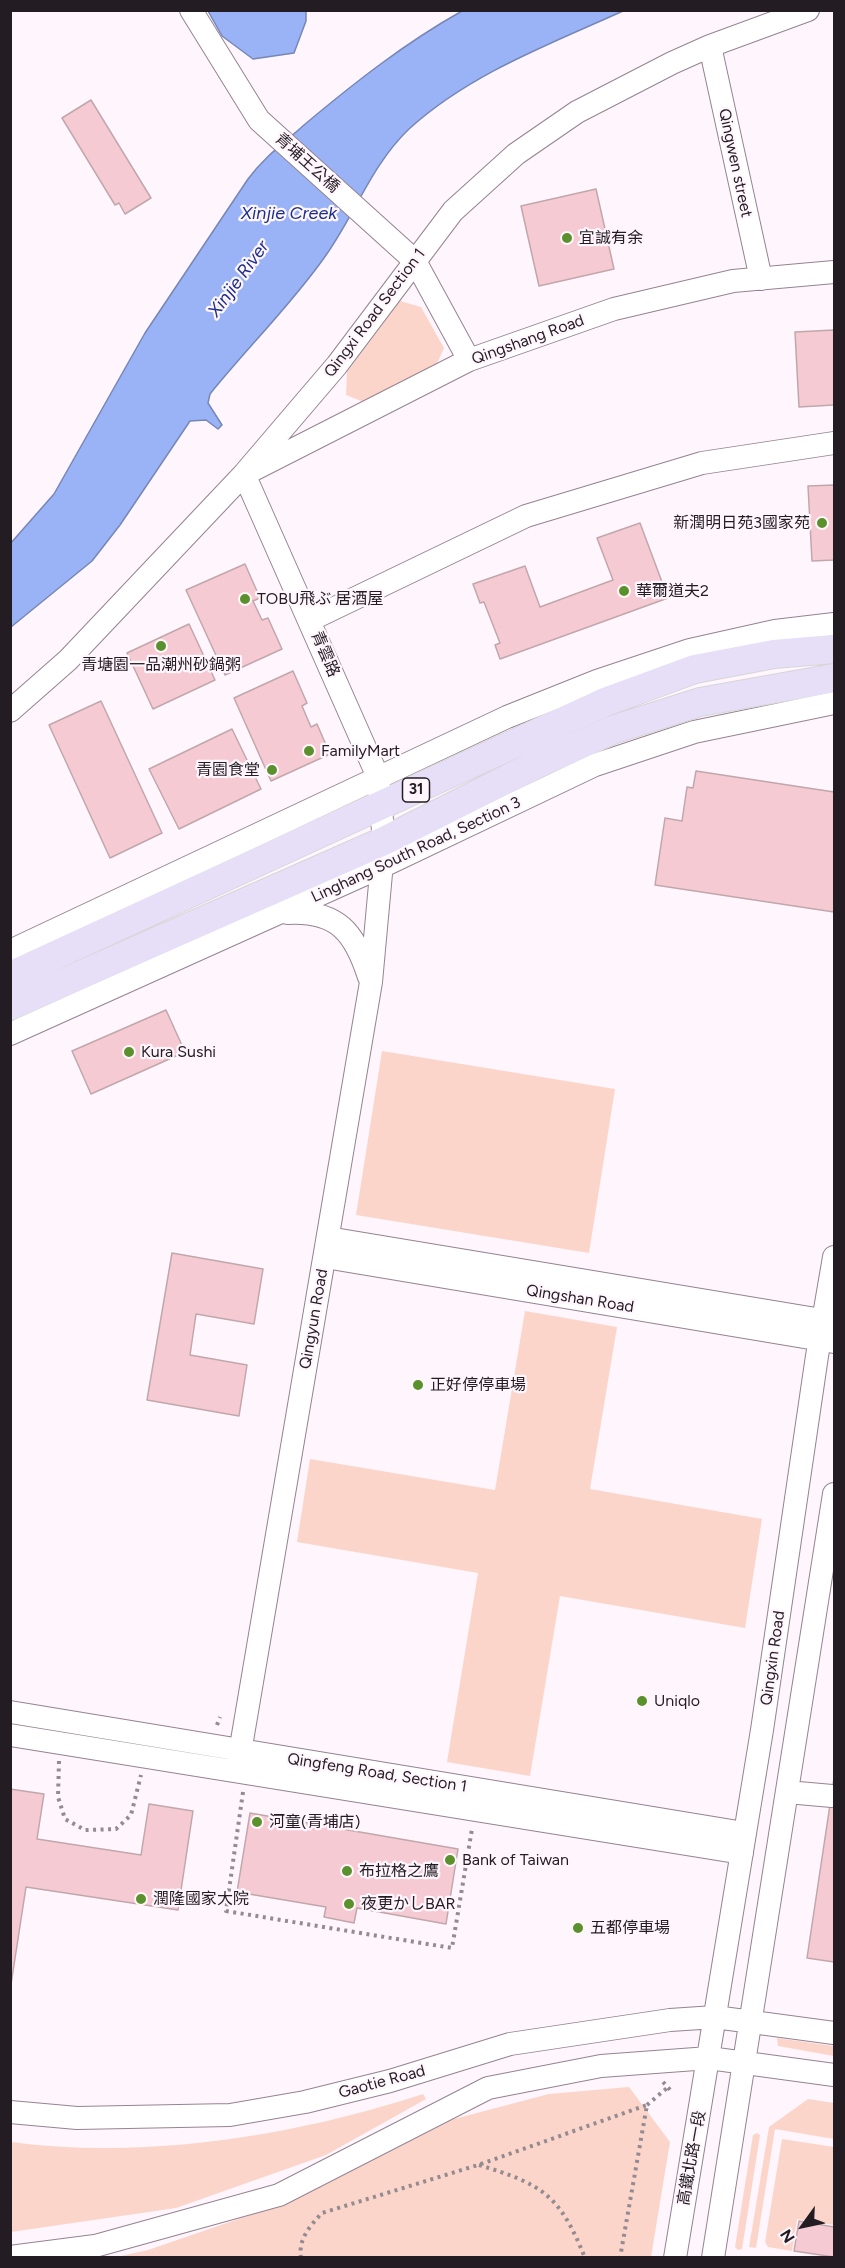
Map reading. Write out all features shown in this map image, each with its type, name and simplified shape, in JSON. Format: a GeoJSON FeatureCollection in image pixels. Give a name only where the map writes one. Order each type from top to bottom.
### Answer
{"type":"FeatureCollection","features":[{"type":"Feature","properties":{"kind":"main road","name":"31"},"geometry":{"type":"LineString","coordinates":[[10,975],[605,702],[694,669],[774,654],[834,649]]}},
{"type":"Feature","properties":{"kind":"main road","name":"Linghang South Road, Section 3"},"geometry":{"type":"LineString","coordinates":[[10,1006],[384,854],[537,764],[612,730],[700,702],[834,678]]}},
{"type":"Feature","properties":{"kind":"street","name":"青埔王公橋"},"geometry":{"type":"LineString","coordinates":[[191,10],[260,120],[415,261],[469,360]]}},
{"type":"Feature","properties":{"kind":"street","name":"Qingxi Road Section 1"},"geometry":{"type":"LineString","coordinates":[[10,711],[68,660],[244,474],[337,365],[453,211],[516,154],[577,112],[710,46],[808,10]]}},
{"type":"Feature","properties":{"kind":"street","name":"Qingwen street"},"geometry":{"type":"LineString","coordinates":[[710,46],[761,279]]}},
{"type":"Feature","properties":{"kind":"street","name":"Qingshang Road"},"geometry":{"type":"LineString","coordinates":[[244,474],[469,360],[614,309],[733,281],[834,272]]}},
{"type":"Feature","properties":{"kind":"street"},"geometry":{"type":"LineString","coordinates":[[310,620],[526,516],[702,463],[834,443]]}},
{"type":"Feature","properties":{"kind":"street","name":"青雲路"},"geometry":{"type":"LineString","coordinates":[[244,474],[378,777],[384,854]]}},
{"type":"Feature","properties":{"kind":"street","name":"31"},"geometry":{"type":"LineString","coordinates":[[10,951],[507,717],[597,681],[690,650],[776,631],[834,624]]}},
{"type":"Feature","properties":{"kind":"street","name":"Linghang South Road, Section 3"},"geometry":{"type":"LineString","coordinates":[[10,1034],[280,913],[384,854],[595,765],[694,732],[834,703]]}},
{"type":"Feature","properties":{"kind":"street","name":"Qingyun Road"},"geometry":{"type":"LineString","coordinates":[[240,1770],[371,982],[384,854]]}},
{"type":"Feature","properties":{"kind":"street"},"geometry":{"type":"LineString","coordinates":[[280,913],[307,912],[329,918],[350,933],[362,953],[371,982]]}},
{"type":"Feature","properties":{"kind":"street","name":"Qingshan Road"},"geometry":{"type":"LineString","coordinates":[[327,1248],[828,1331]]}},
{"type":"Feature","properties":{"kind":"street","name":"Qingxin Road"},"geometry":{"type":"LineString","coordinates":[[709,2058],[828,1331],[834,1257]]}},
{"type":"Feature","properties":{"kind":"street","name":"Qingxin Road"},"geometry":{"type":"LineString","coordinates":[[743,2062],[834,1494]]}},
{"type":"Feature","properties":{"kind":"street","name":"Qingfeng Road, Section 1"},"geometry":{"type":"LineString","coordinates":[[10,1712],[240,1770]]}},
{"type":"Feature","properties":{"kind":"street","name":"Qingfeng Road, Section 1"},"geometry":{"type":"LineString","coordinates":[[10,1735],[743,1843]]}},
{"type":"Feature","properties":{"kind":"street"},"geometry":{"type":"LineString","coordinates":[[787,1792],[832,1796]]}},
{"type":"Feature","properties":{"kind":"street","name":"Gaotie Road"},"geometry":{"type":"LineString","coordinates":[[10,2112],[77,2118],[231,2115],[305,2102],[380,2084],[510,2044],[608,2027],[715,2017],[834,2033]]}},
{"type":"Feature","properties":{"kind":"street"},"geometry":{"type":"LineString","coordinates":[[10,2257],[95,2246],[279,2195],[488,2088],[601,2066],[709,2058],[834,2075]]}},
{"type":"Feature","properties":{"kind":"street","name":"高鐵北路一段"},"geometry":{"type":"LineString","coordinates":[[675,2258],[709,2058]]}},
{"type":"Feature","properties":{"kind":"street"},"geometry":{"type":"LineString","coordinates":[[713,2258],[743,2062]]}},
{"type":"Feature","properties":{"kind":"path"},"geometry":{"type":"LineString","coordinates":[[217,1725],[220,1717]]}},
{"type":"Feature","properties":{"kind":"path"},"geometry":{"type":"LineString","coordinates":[[59,1758],[58,1797],[65,1819],[85,1830],[116,1829],[131,1815],[142,1771]]}},
{"type":"Feature","properties":{"kind":"path"},"geometry":{"type":"LineString","coordinates":[[240,1770],[226,1911],[452,1948],[472,1825]]}},
{"type":"Feature","properties":{"kind":"path"},"geometry":{"type":"LineString","coordinates":[[663,2082],[673,2093]]}},
{"type":"Feature","properties":{"kind":"path"},"geometry":{"type":"LineString","coordinates":[[302,2258],[300,2249],[308,2229],[322,2213],[478,2165],[647,2105],[667,2088]]}},
{"type":"Feature","properties":{"kind":"path"},"geometry":{"type":"LineString","coordinates":[[620,2258],[647,2105]]}},
{"type":"Feature","properties":{"kind":"path"},"geometry":{"type":"LineString","coordinates":[[478,2165],[518,2177],[546,2193],[571,2223],[585,2258]]}},
{"type":"Feature","properties":{"kind":"shaded area"},"geometry":{"type":"Polygon","coordinates":[[[400,301],[421,307],[444,348],[435,368],[366,403],[346,395],[347,372],[400,301]]]}},
{"type":"Feature","properties":{"kind":"shaded area"},"geometry":{"type":"Polygon","coordinates":[[[382,1051],[615,1089],[589,1253],[356,1215],[382,1051]]]}},
{"type":"Feature","properties":{"kind":"shaded area"},"geometry":{"type":"Polygon","coordinates":[[[525,1311],[617,1327],[590,1489],[762,1519],[745,1628],[560,1596],[530,1776],[447,1762],[478,1573],[297,1542],[310,1459],[495,1490],[525,1311]]]}},
{"type":"Feature","properties":{"kind":"shaded area"},"geometry":{"type":"Polygon","coordinates":[[[777,2038],[834,2046],[834,2056],[778,2046],[777,2038]]]}},
{"type":"Feature","properties":{"kind":"shaded area"},"geometry":{"type":"Polygon","coordinates":[[[629,2087],[670,2142],[651,2257],[112,2258],[148,2250],[253,2214],[324,2185],[454,2119],[549,2094],[629,2087]]]}},
{"type":"Feature","properties":{"kind":"shaded area"},"geometry":{"type":"Polygon","coordinates":[[[423,2094],[426,2099],[326,2155],[176,2208],[11,2232],[11,2142],[62,2147],[113,2148],[166,2146],[219,2140],[323,2122],[423,2094]]]}},
{"type":"Feature","properties":{"kind":"shaded area"},"geometry":{"type":"Polygon","coordinates":[[[808,2099],[834,2103],[834,2139],[775,2129],[756,2248],[749,2247],[769,2127],[808,2099]]]}},
{"type":"Feature","properties":{"kind":"shaded area"},"geometry":{"type":"Polygon","coordinates":[[[757,2133],[760,2135],[742,2249],[738,2250],[735,2247],[753,2135],[757,2133]]]}},
{"type":"Feature","properties":{"kind":"shaded area"},"geometry":{"type":"Polygon","coordinates":[[[782,2139],[834,2147],[834,2225],[797,2219],[792,2251],[768,2247],[765,2242],[782,2139]]]}},
{"type":"Feature","properties":{"kind":"water"},"geometry":{"type":"Polygon","coordinates":[[[208,11],[306,11],[306,21],[294,53],[253,59],[222,36],[208,11]]]}},
{"type":"Feature","properties":{"kind":"water","name":"Xinjie Creek"},"geometry":{"type":"Polygon","coordinates":[[[462,11],[623,11],[539,48],[484,76],[432,109],[409,129],[373,175],[335,242],[311,276],[210,394],[208,403],[222,425],[218,429],[206,420],[190,421],[120,525],[92,561],[11,627],[10,544],[54,494],[145,333],[248,179],[275,150],[361,79],[420,36],[462,11]]]}},
{"type":"Feature","properties":{"kind":"building"},"geometry":{"type":"Polygon","coordinates":[[[91,100],[151,198],[125,214],[119,203],[115,205],[62,118],[91,100]]]}},
{"type":"Feature","properties":{"kind":"building","name":"宜誠有余"},"geometry":{"type":"Polygon","coordinates":[[[596,189],[614,269],[539,286],[521,206],[596,189]]]}},
{"type":"Feature","properties":{"kind":"building"},"geometry":{"type":"Polygon","coordinates":[[[834,330],[834,405],[799,407],[795,332],[834,330]]]}},
{"type":"Feature","properties":{"kind":"building","name":"新潤明日苑3國家苑"},"geometry":{"type":"Polygon","coordinates":[[[834,485],[834,560],[812,561],[808,486],[834,485]]]}},
{"type":"Feature","properties":{"kind":"building","name":"華爾道夫2"},"geometry":{"type":"Polygon","coordinates":[[[640,523],[668,598],[500,659],[495,645],[500,643],[484,602],[480,603],[473,584],[525,566],[540,607],[613,580],[597,538],[640,523]]]}},
{"type":"Feature","properties":{"kind":"building"},"geometry":{"type":"Polygon","coordinates":[[[245,564],[260,598],[253,601],[262,620],[268,618],[282,649],[225,675],[186,590],[245,564]]]}},
{"type":"Feature","properties":{"kind":"building"},"geometry":{"type":"Polygon","coordinates":[[[189,624],[215,680],[153,709],[127,653],[189,624]]]}},
{"type":"Feature","properties":{"kind":"building"},"geometry":{"type":"Polygon","coordinates":[[[293,671],[307,703],[302,706],[311,727],[317,724],[330,754],[271,781],[234,698],[293,671]]]}},
{"type":"Feature","properties":{"kind":"building"},"geometry":{"type":"Polygon","coordinates":[[[101,701],[162,833],[110,858],[49,725],[101,701]]]}},
{"type":"Feature","properties":{"kind":"building"},"geometry":{"type":"Polygon","coordinates":[[[232,729],[261,789],[179,829],[149,769],[232,729]]]}},
{"type":"Feature","properties":{"kind":"building"},"geometry":{"type":"Polygon","coordinates":[[[696,771],[834,792],[834,912],[655,885],[665,818],[682,821],[687,787],[693,788],[696,771]]]}},
{"type":"Feature","properties":{"kind":"building","name":"Kura Sushi"},"geometry":{"type":"Polygon","coordinates":[[[166,1010],[185,1052],[91,1094],[72,1051],[166,1010]]]}},
{"type":"Feature","properties":{"kind":"building"},"geometry":{"type":"Polygon","coordinates":[[[172,1253],[263,1269],[254,1324],[196,1314],[190,1355],[247,1365],[239,1416],[147,1400],[172,1253]]]}},
{"type":"Feature","properties":{"kind":"building"},"geometry":{"type":"Polygon","coordinates":[[[834,1778],[834,1962],[807,1958],[834,1778]]]}},
{"type":"Feature","properties":{"kind":"building","name":"潤隆國家大院"},"geometry":{"type":"Polygon","coordinates":[[[10,1789],[44,1794],[37,1839],[141,1855],[149,1804],[193,1811],[178,1910],[26,1887],[10,1991],[10,1789]]]}},
{"type":"Feature","properties":{"kind":"building","name":"布拉格之鷹"},"geometry":{"type":"Polygon","coordinates":[[[250,1813],[458,1849],[446,1924],[357,1908],[354,1923],[324,1917],[326,1907],[237,1892],[250,1813]]]}},
{"type":"Feature","properties":{"kind":"building"},"geometry":{"type":"Polygon","coordinates":[[[799,2221],[834,2227],[834,2257],[794,2251],[799,2221]]]}},
{"type":"Feature","properties":{"kind":"place","name":"宜誠有余"},"geometry":{"type":"Point","coordinates":[567,238]}},
{"type":"Feature","properties":{"kind":"place","name":"新潤明日苑3國家苑"},"geometry":{"type":"Point","coordinates":[822,523]}},
{"type":"Feature","properties":{"kind":"place","name":"華爾道夫2"},"geometry":{"type":"Point","coordinates":[624,591]}},
{"type":"Feature","properties":{"kind":"place","name":"TOBU飛ぶ 居酒屋"},"geometry":{"type":"Point","coordinates":[245,599]}},
{"type":"Feature","properties":{"kind":"place","name":"青塘園一品潮州砂鍋粥"},"geometry":{"type":"Point","coordinates":[161,646]}},
{"type":"Feature","properties":{"kind":"place","name":"FamilyMart"},"geometry":{"type":"Point","coordinates":[309,751]}},
{"type":"Feature","properties":{"kind":"place","name":"青園食堂"},"geometry":{"type":"Point","coordinates":[272,770]}},
{"type":"Feature","properties":{"kind":"place","name":"Kura Sushi"},"geometry":{"type":"Point","coordinates":[129,1052]}},
{"type":"Feature","properties":{"kind":"place","name":"正好停停車場"},"geometry":{"type":"Point","coordinates":[418,1385]}},
{"type":"Feature","properties":{"kind":"place","name":"Uniqlo"},"geometry":{"type":"Point","coordinates":[642,1701]}},
{"type":"Feature","properties":{"kind":"place","name":"河童(青埔店)"},"geometry":{"type":"Point","coordinates":[257,1822]}},
{"type":"Feature","properties":{"kind":"place","name":"Bank of Taiwan"},"geometry":{"type":"Point","coordinates":[450,1860]}},
{"type":"Feature","properties":{"kind":"place","name":"布拉格之鷹"},"geometry":{"type":"Point","coordinates":[347,1871]}},
{"type":"Feature","properties":{"kind":"place","name":"潤隆國家大院"},"geometry":{"type":"Point","coordinates":[141,1899]}},
{"type":"Feature","properties":{"kind":"place","name":"夜更かしBAR"},"geometry":{"type":"Point","coordinates":[349,1904]}},
{"type":"Feature","properties":{"kind":"place","name":"五都停車場"},"geometry":{"type":"Point","coordinates":[578,1928]}},
{"type":"Feature","properties":{"kind":"water label","name":"Xinjie River"},"geometry":{"type":"Point","coordinates":[239,279]}}]}
